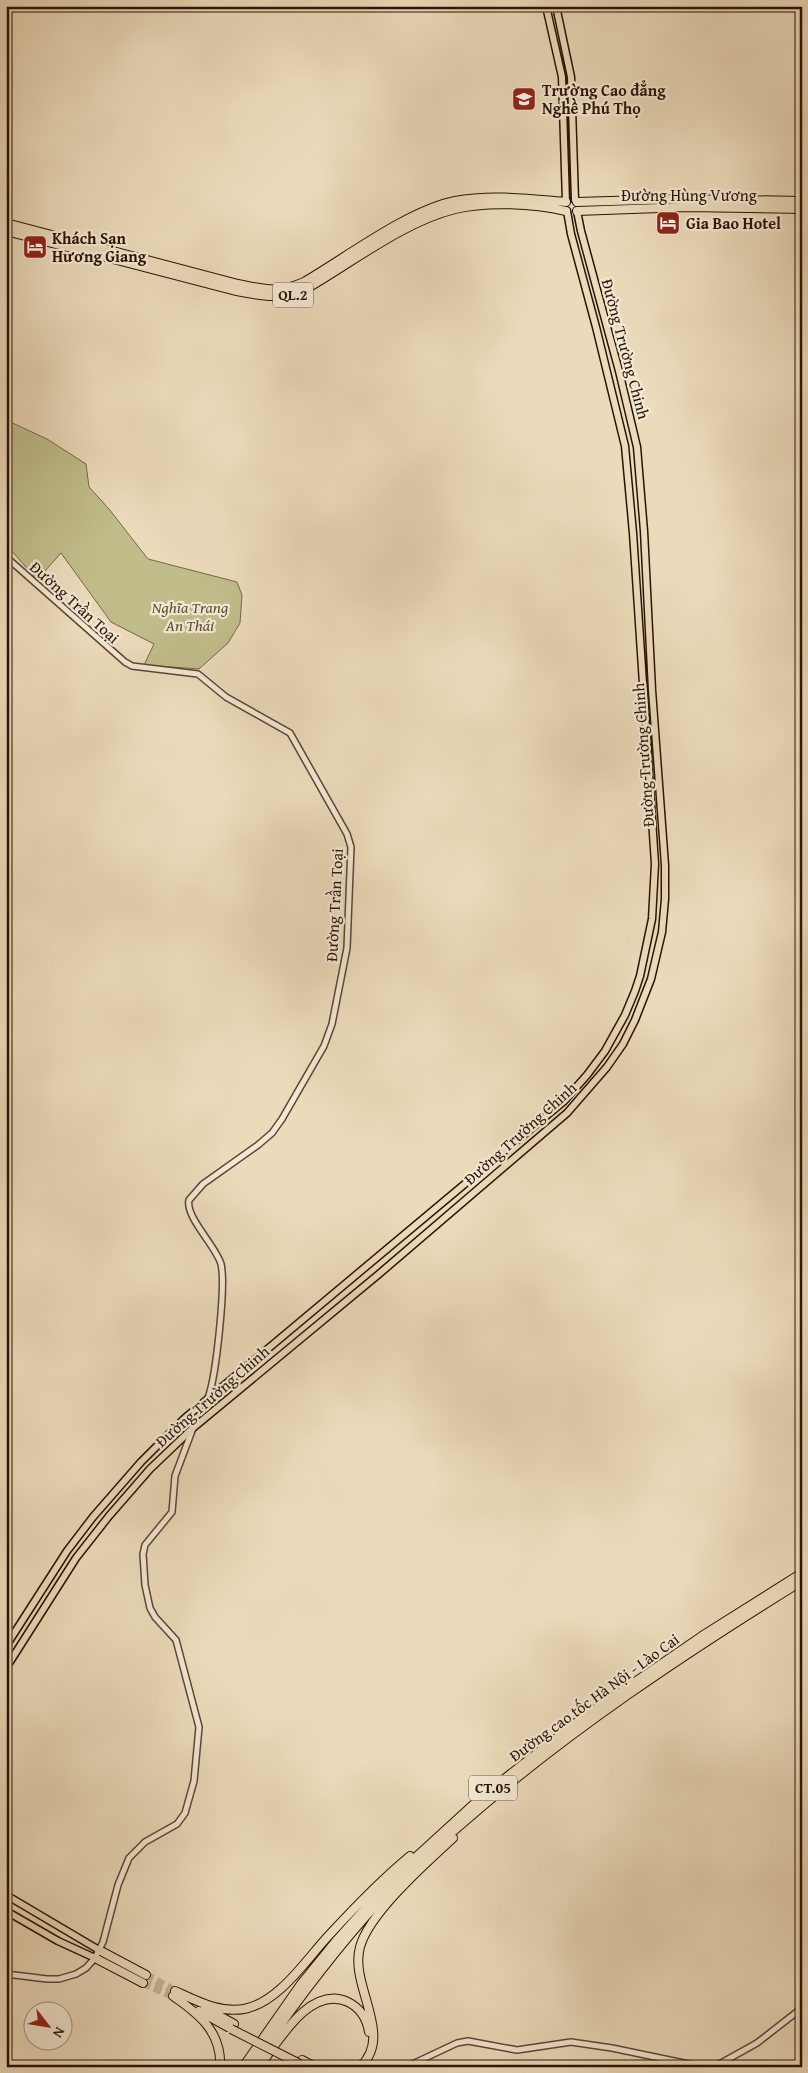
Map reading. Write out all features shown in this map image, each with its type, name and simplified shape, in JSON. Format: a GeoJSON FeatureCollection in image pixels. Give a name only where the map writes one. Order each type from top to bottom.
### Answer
{"type":"FeatureCollection","features":[{"type":"Feature","properties":{"kind":"highway","name":"QL.2"},"geometry":{"type":"LineString","coordinates":[[6,223],[238,284],[274,290],[288,289],[304,282],[403,222],[429,210],[455,202],[492,198],[566,208],[573,213],[577,211]]}},
{"type":"Feature","properties":{"kind":"highway","name":"Đường Hùng Vương"},"geometry":{"type":"LineString","coordinates":[[576,201],[684,199],[802,201]]}},
{"type":"Feature","properties":{"kind":"highway","name":"QL.2"},"geometry":{"type":"LineString","coordinates":[[566,208],[570,200],[576,201]]}},
{"type":"Feature","properties":{"kind":"highway"},"geometry":{"type":"LineString","coordinates":[[576,201],[579,206],[577,211]]}},
{"type":"Feature","properties":{"kind":"highway","name":"QL.2"},"geometry":{"type":"LineString","coordinates":[[6,231],[236,291],[273,297],[290,296],[306,289],[405,230],[456,208],[519,205],[566,208]]}},
{"type":"Feature","properties":{"kind":"highway","name":"Đường Hùng Vương"},"geometry":{"type":"LineString","coordinates":[[577,211],[706,207],[802,208]]}},
{"type":"Feature","properties":{"kind":"highway","name":"Đường cao tốc Hà Nội - Lào Cai"},"geometry":{"type":"LineString","coordinates":[[243,2067],[297,1990],[330,1948],[392,1879],[442,1832],[492,1788],[581,1719],[664,1662],[802,1573]]}},
{"type":"Feature","properties":{"kind":"highway","name":"Đường cao tốc Hà Nội - Lào Cai"},"geometry":{"type":"LineString","coordinates":[[251,2067],[294,2005],[344,1941],[397,1883],[481,1807],[585,1724],[667,1668],[802,1581]]}},
{"type":"Feature","properties":{"kind":"highway"},"geometry":{"type":"LineString","coordinates":[[360,2067],[369,2057],[374,2035],[373,2024],[359,1975],[358,1957],[362,1941],[404,1885],[454,1837],[481,1807]]}},
{"type":"Feature","properties":{"kind":"highway"},"geometry":{"type":"LineString","coordinates":[[174,1994],[223,2009],[245,2009],[270,1998],[283,1987],[331,1933],[389,1875],[442,1832]]}},
{"type":"Feature","properties":{"kind":"highway"},"geometry":{"type":"LineString","coordinates":[[95,1958],[144,1979],[99,1950]]}},
{"type":"Feature","properties":{"kind":"highway"},"geometry":{"type":"LineString","coordinates":[[174,1994],[302,2064],[315,2067]]}},
{"type":"Feature","properties":{"kind":"highway"},"geometry":{"type":"LineString","coordinates":[[174,1994],[208,2024],[218,2045],[220,2067]]}},
{"type":"Feature","properties":{"kind":"highway"},"geometry":{"type":"LineString","coordinates":[[259,2067],[304,2011],[317,2002],[334,1999],[353,2005],[364,2017],[368,2026],[370,2035],[368,2048],[354,2067]]}},
{"type":"Feature","properties":{"kind":"main road","name":"Đường Trường Chinh"},"geometry":{"type":"LineString","coordinates":[[6,1646],[67,1551],[103,1505],[141,1462],[208,1398],[560,1104],[597,1063],[614,1038],[635,991],[646,949],[653,910],[655,864],[632,533],[624,446],[566,208],[562,77],[546,6]]}},
{"type":"Feature","properties":{"kind":"main road"},"geometry":{"type":"LineString","coordinates":[[556,6],[571,77],[576,201]]}},
{"type":"Feature","properties":{"kind":"main road","name":"Đường Trường Chinh"},"geometry":{"type":"LineString","coordinates":[[6,1668],[76,1558],[150,1469],[193,1428],[379,1274],[568,1112],[600,1077],[623,1044],[646,994],[658,951],[665,900],[665,865],[637,447],[577,211]]}},
{"type":"Feature","properties":{"kind":"main road"},"geometry":{"type":"LineString","coordinates":[[646,949],[658,951]]}},
{"type":"Feature","properties":{"kind":"main road"},"geometry":{"type":"LineString","coordinates":[[560,1104],[568,1112]]}},
{"type":"Feature","properties":{"kind":"main road"},"geometry":{"type":"LineString","coordinates":[[260,1355],[268,1366]]}},
{"type":"Feature","properties":{"kind":"main road"},"geometry":{"type":"LineString","coordinates":[[34,1601],[44,1607]]}},
{"type":"Feature","properties":{"kind":"main road"},"geometry":{"type":"LineString","coordinates":[[6,1895],[99,1950]]}},
{"type":"Feature","properties":{"kind":"main road"},"geometry":{"type":"LineString","coordinates":[[6,1911],[58,1941],[95,1958]]}},
{"type":"Feature","properties":{"kind":"street","name":"Đường Trần Toại"},"geometry":{"type":"LineString","coordinates":[[6,557],[125,662],[132,666],[195,673],[226,697],[290,733],[347,834],[351,847],[347,948],[332,1024],[326,1040],[300,1088],[272,1133],[203,1184],[192,1194],[188,1205],[189,1210],[217,1255],[222,1268],[218,1337],[208,1398]]}},
{"type":"Feature","properties":{"kind":"street"},"geometry":{"type":"LineString","coordinates":[[6,1974],[47,1979],[65,1978],[82,1971],[95,1958],[99,1950],[107,1930],[118,1885],[128,1858],[145,1842],[181,1821],[185,1812],[194,1781],[198,1728],[176,1640],[155,1617],[150,1608],[145,1585],[143,1554],[145,1545],[172,1512],[175,1476],[193,1428]]}},
{"type":"Feature","properties":{"kind":"street"},"geometry":{"type":"LineString","coordinates":[[714,2067],[757,2043],[802,2008]]}},
{"type":"Feature","properties":{"kind":"street"},"geometry":{"type":"LineString","coordinates":[[406,2067],[457,2043],[468,2041],[517,2050],[571,2042],[612,2048],[703,2067]]}},
{"type":"Feature","properties":{"kind":"green space","name":"Nghĩa Trang An Thái"},"geometry":{"type":"Polygon","coordinates":[[[6,420],[47,439],[86,464],[89,487],[109,509],[148,559],[237,582],[242,595],[240,623],[228,643],[199,669],[144,665],[154,644],[111,622],[61,553],[37,580],[6,544],[6,420]]]}},
{"type":"Feature","properties":{"kind":"tunnel"},"geometry":{"type":"LineString","coordinates":[[146,1975],[175,1991]]}},
{"type":"Feature","properties":{"kind":"tunnel"},"geometry":{"type":"LineString","coordinates":[[143,1983],[173,1996]]}},
{"type":"Feature","properties":{"kind":"place","name":"Trường Cao đẳng Nghề Phú Thọ"},"geometry":{"type":"Point","coordinates":[524,99]}},
{"type":"Feature","properties":{"kind":"place","name":"Gia Bao Hotel"},"geometry":{"type":"Point","coordinates":[668,223]}},
{"type":"Feature","properties":{"kind":"place","name":"Khách Sạn Hương Giang"},"geometry":{"type":"Point","coordinates":[35,247]}}]}
